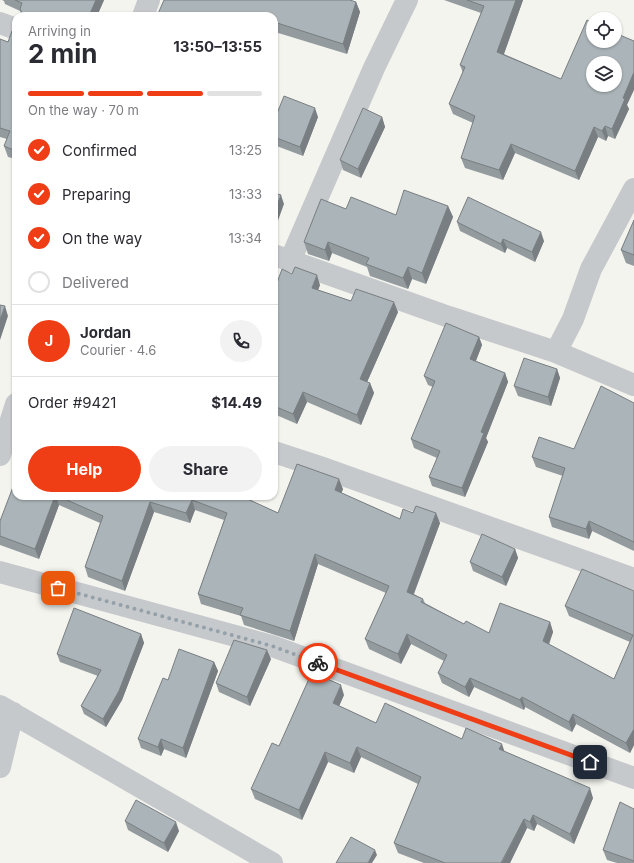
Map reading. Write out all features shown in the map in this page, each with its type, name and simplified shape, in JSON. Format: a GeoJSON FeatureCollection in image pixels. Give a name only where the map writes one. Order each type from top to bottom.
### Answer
{"type":"FeatureCollection","features":[{"type":"Feature","properties":{"kind":"street"},"geometry":{"type":"LineString","coordinates":[[144,12],[149,0]]}},
{"type":"Feature","properties":{"kind":"street"},"geometry":{"type":"LineString","coordinates":[[407,0],[282,258],[556,352],[634,385]]}},
{"type":"Feature","properties":{"kind":"street"},"geometry":{"type":"LineString","coordinates":[[0,23],[12,28]]}},
{"type":"Feature","properties":{"kind":"street"},"geometry":{"type":"LineString","coordinates":[[556,352],[573,319],[591,269],[634,189]]}},
{"type":"Feature","properties":{"kind":"street"},"geometry":{"type":"LineString","coordinates":[[0,455],[10,407]]}},
{"type":"Feature","properties":{"kind":"street"},"geometry":{"type":"LineString","coordinates":[[278,453],[326,468],[634,578]]}},
{"type":"Feature","properties":{"kind":"street"},"geometry":{"type":"LineString","coordinates":[[0,572],[272,646],[634,778]]}},
{"type":"Feature","properties":{"kind":"street"},"geometry":{"type":"LineString","coordinates":[[0,767],[6,709],[272,863]]}},
{"type":"Feature","properties":{"kind":"building"},"geometry":{"type":"Polygon","coordinates":[[[15,0],[96,0],[91,12],[22,12],[20,9],[22,3],[15,0]]]}},
{"type":"Feature","properties":{"kind":"building"},"geometry":{"type":"Polygon","coordinates":[[[164,0],[350,0],[356,2],[343,44],[278,23],[278,12],[159,12],[164,0]]]}},
{"type":"Feature","properties":{"kind":"building"},"geometry":{"type":"Polygon","coordinates":[[[467,0],[516,0],[497,52],[561,79],[586,22],[586,48],[622,48],[622,36],[634,41],[634,72],[623,98],[625,99],[612,129],[605,126],[602,131],[594,127],[575,171],[511,144],[499,170],[461,158],[475,116],[449,104],[465,67],[460,65],[484,6],[467,0]]]}},
{"type":"Feature","properties":{"kind":"building"},"geometry":{"type":"Polygon","coordinates":[[[12,31],[12,149],[4,146],[10,131],[0,128],[0,39],[8,42],[12,31]]]}},
{"type":"Feature","properties":{"kind":"building"},"geometry":{"type":"Polygon","coordinates":[[[284,96],[315,108],[300,147],[278,139],[278,111],[284,96]]]}},
{"type":"Feature","properties":{"kind":"building"},"geometry":{"type":"Polygon","coordinates":[[[363,108],[382,117],[358,169],[340,160],[363,108]]]}},
{"type":"Feature","properties":{"kind":"building"},"geometry":{"type":"Polygon","coordinates":[[[404,190],[448,206],[422,273],[408,267],[403,278],[366,264],[369,258],[328,242],[325,250],[304,242],[321,199],[346,209],[351,197],[396,215],[404,190]]]}},
{"type":"Feature","properties":{"kind":"building"},"geometry":{"type":"Polygon","coordinates":[[[278,194],[281,195],[278,203],[278,194]]]}},
{"type":"Feature","properties":{"kind":"building"},"geometry":{"type":"Polygon","coordinates":[[[468,197],[541,232],[532,252],[503,239],[501,244],[457,222],[468,197]]]}},
{"type":"Feature","properties":{"kind":"building"},"geometry":{"type":"Polygon","coordinates":[[[634,220],[634,255],[621,250],[634,220]]]}},
{"type":"Feature","properties":{"kind":"building"},"geometry":{"type":"Polygon","coordinates":[[[295,267],[317,275],[312,288],[351,301],[356,289],[394,302],[360,379],[370,383],[357,415],[303,392],[293,414],[278,408],[278,280],[282,269],[292,274],[295,267]]]}},
{"type":"Feature","properties":{"kind":"building"},"geometry":{"type":"Polygon","coordinates":[[[0,305],[5,306],[0,320],[0,305]]]}},
{"type":"Feature","properties":{"kind":"building"},"geometry":{"type":"Polygon","coordinates":[[[446,323],[479,337],[470,359],[505,373],[481,432],[484,433],[462,488],[429,477],[440,451],[411,439],[435,381],[424,376],[446,323]]]}},
{"type":"Feature","properties":{"kind":"building"},"geometry":{"type":"Polygon","coordinates":[[[524,358],[557,369],[548,397],[514,386],[524,358]]]}},
{"type":"Feature","properties":{"kind":"building"},"geometry":{"type":"Polygon","coordinates":[[[601,386],[634,403],[634,542],[589,521],[586,529],[549,517],[565,468],[532,457],[539,437],[574,449],[601,386]]]}},
{"type":"Feature","properties":{"kind":"building"},"geometry":{"type":"Polygon","coordinates":[[[297,464],[339,479],[335,490],[400,519],[403,509],[413,513],[416,506],[436,513],[407,592],[423,599],[421,602],[464,624],[466,621],[489,633],[500,603],[550,622],[543,641],[614,679],[633,635],[565,606],[582,569],[634,591],[634,729],[626,743],[573,714],[569,722],[522,697],[520,700],[470,678],[465,687],[438,673],[447,655],[407,634],[398,654],[365,639],[389,586],[315,554],[290,631],[240,615],[243,608],[198,594],[227,513],[192,500],[250,500],[278,513],[297,464]]]}},
{"type":"Feature","properties":{"kind":"building"},"geometry":{"type":"Polygon","coordinates":[[[12,490],[12,500],[53,500],[35,549],[0,536],[0,521],[12,490]]]}},
{"type":"Feature","properties":{"kind":"building"},"geometry":{"type":"Polygon","coordinates":[[[67,500],[192,500],[186,513],[150,502],[122,581],[85,567],[103,516],[67,500]]]}},
{"type":"Feature","properties":{"kind":"building"},"geometry":{"type":"Polygon","coordinates":[[[482,534],[515,549],[502,577],[470,562],[482,534]]]}},
{"type":"Feature","properties":{"kind":"building"},"geometry":{"type":"Polygon","coordinates":[[[74,608],[141,634],[119,691],[103,719],[81,706],[101,670],[57,654],[74,608]]]}},
{"type":"Feature","properties":{"kind":"building"},"geometry":{"type":"Polygon","coordinates":[[[234,640],[267,650],[247,697],[216,683],[234,640]]]}},
{"type":"Feature","properties":{"kind":"building"},"geometry":{"type":"Polygon","coordinates":[[[179,649],[214,662],[183,748],[161,739],[158,747],[138,739],[163,678],[168,680],[179,649]]]}},
{"type":"Feature","properties":{"kind":"building"},"geometry":{"type":"Polygon","coordinates":[[[312,672],[341,685],[333,703],[376,723],[385,703],[462,739],[466,728],[502,744],[499,749],[590,788],[570,834],[533,815],[530,822],[524,819],[501,863],[445,863],[394,843],[421,777],[357,747],[350,763],[325,752],[299,810],[251,789],[272,743],[279,746],[312,672]]]}},
{"type":"Feature","properties":{"kind":"building"},"geometry":{"type":"Polygon","coordinates":[[[136,800],[176,822],[164,843],[125,821],[136,800]]]}},
{"type":"Feature","properties":{"kind":"building"},"geometry":{"type":"Polygon","coordinates":[[[620,802],[634,809],[634,861],[603,850],[620,802]]]}},
{"type":"Feature","properties":{"kind":"building"},"geometry":{"type":"Polygon","coordinates":[[[351,837],[375,850],[368,863],[336,863],[351,837]]]}},
{"type":"Feature","properties":{"kind":"way so far"},"geometry":{"type":"LineString","coordinates":[[58,588],[272,646],[318,663]]}},
{"type":"Feature","properties":{"kind":"route"},"geometry":{"type":"LineString","coordinates":[[318,663],[590,762]]}}]}
